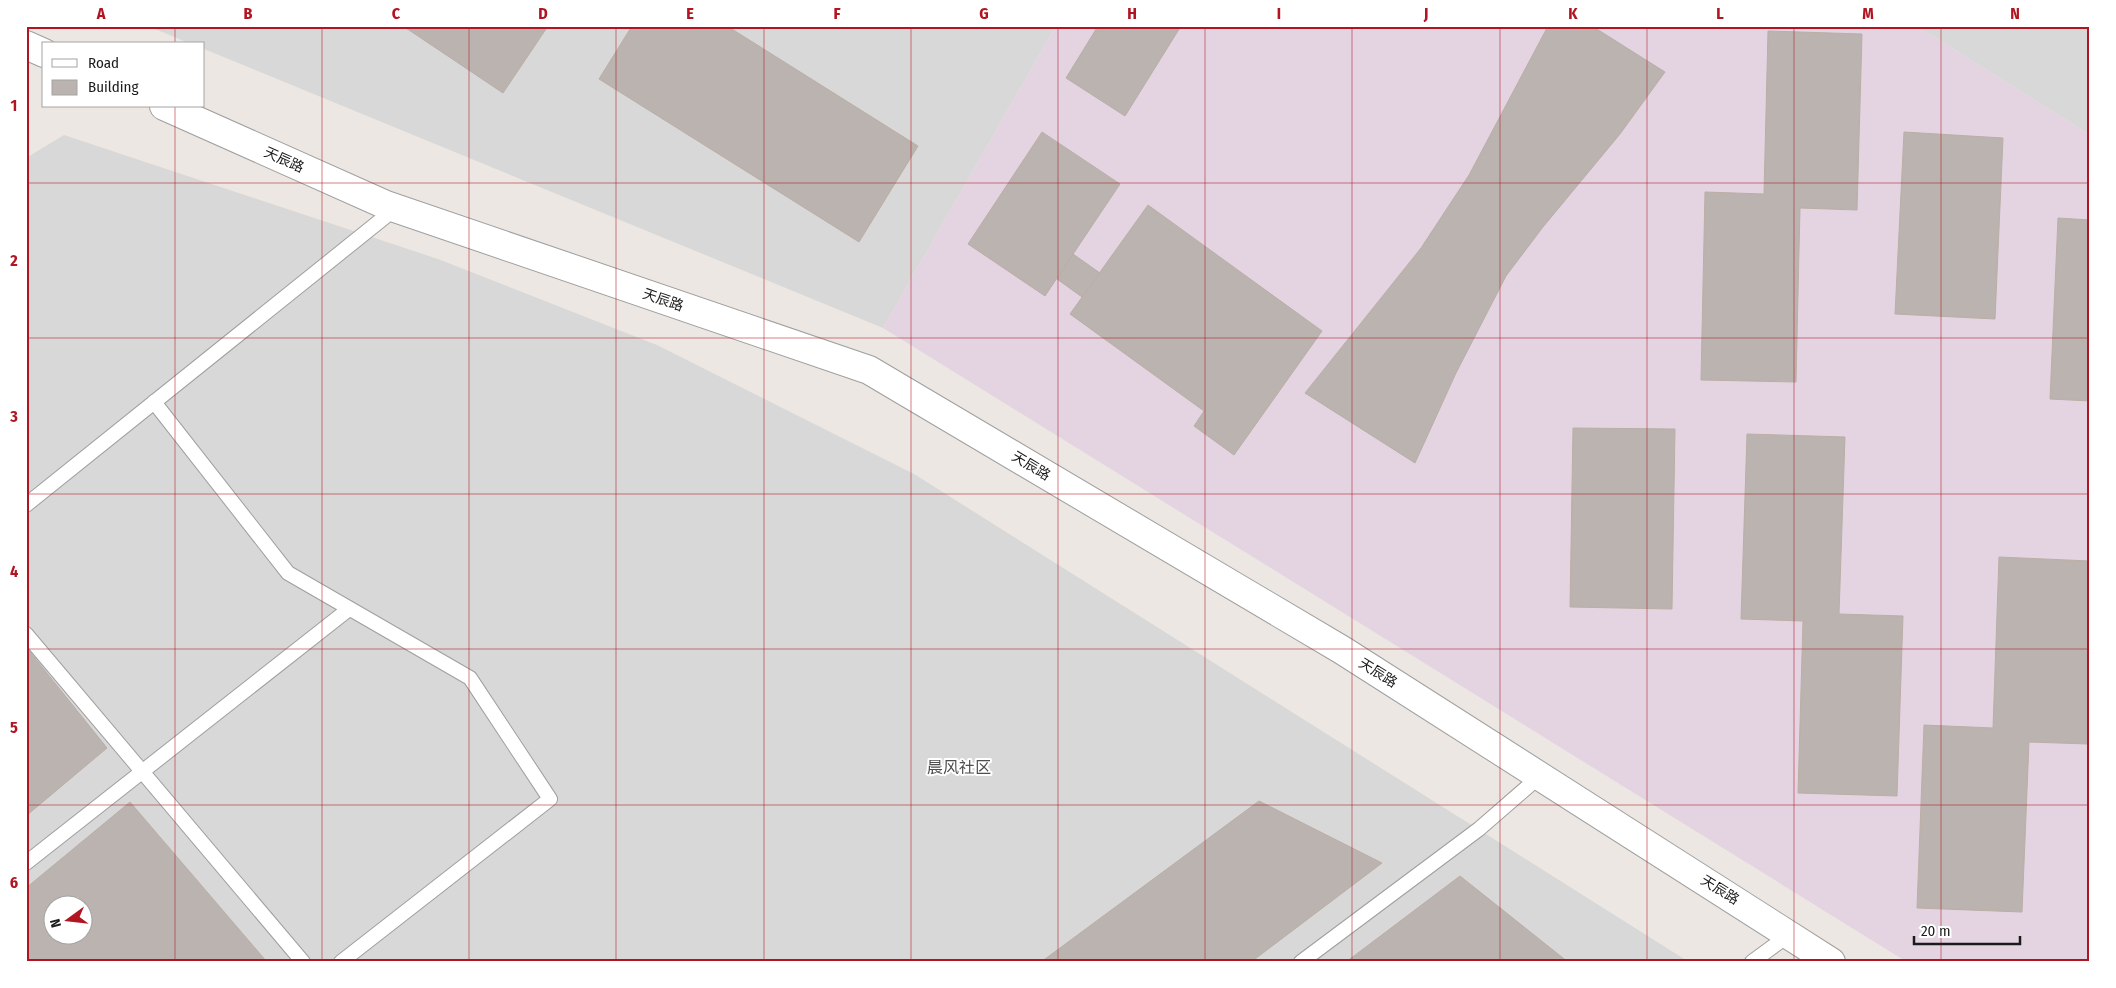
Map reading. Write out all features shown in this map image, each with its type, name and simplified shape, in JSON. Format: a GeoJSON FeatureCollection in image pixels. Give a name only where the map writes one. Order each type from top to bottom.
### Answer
{"type":"FeatureCollection","features":[{"type":"Feature","properties":{"kind":"street"},"geometry":{"type":"LineString","coordinates":[[26,45],[42,52]]}},
{"type":"Feature","properties":{"kind":"street","name":"天辰路"},"geometry":{"type":"LineString","coordinates":[[169,108],[396,208],[869,370],[1342,650],[1790,934],[1831,962]]}},
{"type":"Feature","properties":{"kind":"lane"},"geometry":{"type":"LineString","coordinates":[[26,505],[396,208]]}},
{"type":"Feature","properties":{"kind":"lane"},"geometry":{"type":"LineString","coordinates":[[154,402],[288,572],[470,678],[550,800],[341,962]]}},
{"type":"Feature","properties":{"kind":"lane"},"geometry":{"type":"LineString","coordinates":[[26,863],[349,609]]}},
{"type":"Feature","properties":{"kind":"lane"},"geometry":{"type":"LineString","coordinates":[[26,634],[303,962]]}},
{"type":"Feature","properties":{"kind":"lane"},"geometry":{"type":"LineString","coordinates":[[1301,962],[1479,829],[1540,776]]}},
{"type":"Feature","properties":{"kind":"lane"},"geometry":{"type":"LineString","coordinates":[[1752,962],[1790,934]]}},
{"type":"Feature","properties":{"kind":"shaded area"},"geometry":{"type":"Polygon","coordinates":[[[148,26],[1056,26],[883,328],[205,49],[205,42],[186,42],[148,26]]]}},
{"type":"Feature","properties":{"kind":"shaded area"},"geometry":{"type":"Polygon","coordinates":[[[1056,26],[1917,26],[2090,135],[2090,962],[1907,962],[883,328],[1056,26]]]}},
{"type":"Feature","properties":{"kind":"shaded area"},"geometry":{"type":"Polygon","coordinates":[[[1917,26],[2090,26],[2090,135],[1917,26]]]}},
{"type":"Feature","properties":{"kind":"shaded area"},"geometry":{"type":"Polygon","coordinates":[[[64,135],[438,259],[657,345],[914,474],[1689,962],[26,962],[26,158],[64,135]]]}},
{"type":"Feature","properties":{"kind":"building"},"geometry":{"type":"Polygon","coordinates":[[[403,26],[548,26],[503,93],[403,26]]]}},
{"type":"Feature","properties":{"kind":"building"},"geometry":{"type":"Polygon","coordinates":[[[632,26],[727,26],[918,146],[859,242],[599,79],[632,26]]]}},
{"type":"Feature","properties":{"kind":"building"},"geometry":{"type":"Polygon","coordinates":[[[1098,26],[1181,26],[1125,116],[1066,78],[1098,26]]]}},
{"type":"Feature","properties":{"kind":"building"},"geometry":{"type":"Polygon","coordinates":[[[1548,26],[1592,26],[1665,72],[1620,134],[1543,227],[1506,276],[1456,373],[1415,463],[1305,393],[1421,248],[1469,175],[1548,26]]]}},
{"type":"Feature","properties":{"kind":"building"},"geometry":{"type":"Polygon","coordinates":[[[1768,31],[1862,34],[1857,210],[1800,208],[1796,382],[1701,380],[1705,192],[1764,194],[1768,31]]]}},
{"type":"Feature","properties":{"kind":"building"},"geometry":{"type":"Polygon","coordinates":[[[1042,132],[1120,184],[1045,296],[968,244],[1042,132]]]}},
{"type":"Feature","properties":{"kind":"building"},"geometry":{"type":"Polygon","coordinates":[[[1904,132],[2003,138],[1995,319],[1895,314],[1904,132]]]}},
{"type":"Feature","properties":{"kind":"building"},"geometry":{"type":"Polygon","coordinates":[[[1148,205],[1322,331],[1234,455],[1194,426],[1204,411],[1070,314],[1148,205]]]}},
{"type":"Feature","properties":{"kind":"building"},"geometry":{"type":"Polygon","coordinates":[[[2058,218],[2090,220],[2090,401],[2050,399],[2058,218]]]}},
{"type":"Feature","properties":{"kind":"building"},"geometry":{"type":"Polygon","coordinates":[[[1073,254],[1100,273],[1082,297],[1057,279],[1073,254]]]}},
{"type":"Feature","properties":{"kind":"building"},"geometry":{"type":"Polygon","coordinates":[[[1573,428],[1675,429],[1672,609],[1570,607],[1573,428]]]}},
{"type":"Feature","properties":{"kind":"building"},"geometry":{"type":"Polygon","coordinates":[[[1747,434],[1845,437],[1839,614],[1903,616],[1897,796],[1798,793],[1803,621],[1741,619],[1747,434]]]}},
{"type":"Feature","properties":{"kind":"building"},"geometry":{"type":"Polygon","coordinates":[[[1999,557],[2090,561],[2088,744],[2029,742],[2022,912],[1917,908],[1924,725],[1993,728],[1999,557]]]}},
{"type":"Feature","properties":{"kind":"building"},"geometry":{"type":"Polygon","coordinates":[[[26,647],[107,748],[26,816],[26,647]]]}},
{"type":"Feature","properties":{"kind":"building"},"geometry":{"type":"Polygon","coordinates":[[[1259,801],[1382,863],[1251,962],[1041,962],[1259,801]]]}},
{"type":"Feature","properties":{"kind":"building"},"geometry":{"type":"Polygon","coordinates":[[[130,802],[267,962],[26,962],[26,888],[130,802]]]}},
{"type":"Feature","properties":{"kind":"building"},"geometry":{"type":"Polygon","coordinates":[[[1460,876],[1568,962],[1346,962],[1460,876]]]}},
{"type":"Feature","properties":{"kind":"district","name":"晨风社区"},"geometry":{"type":"Point","coordinates":[959,767]}}]}
